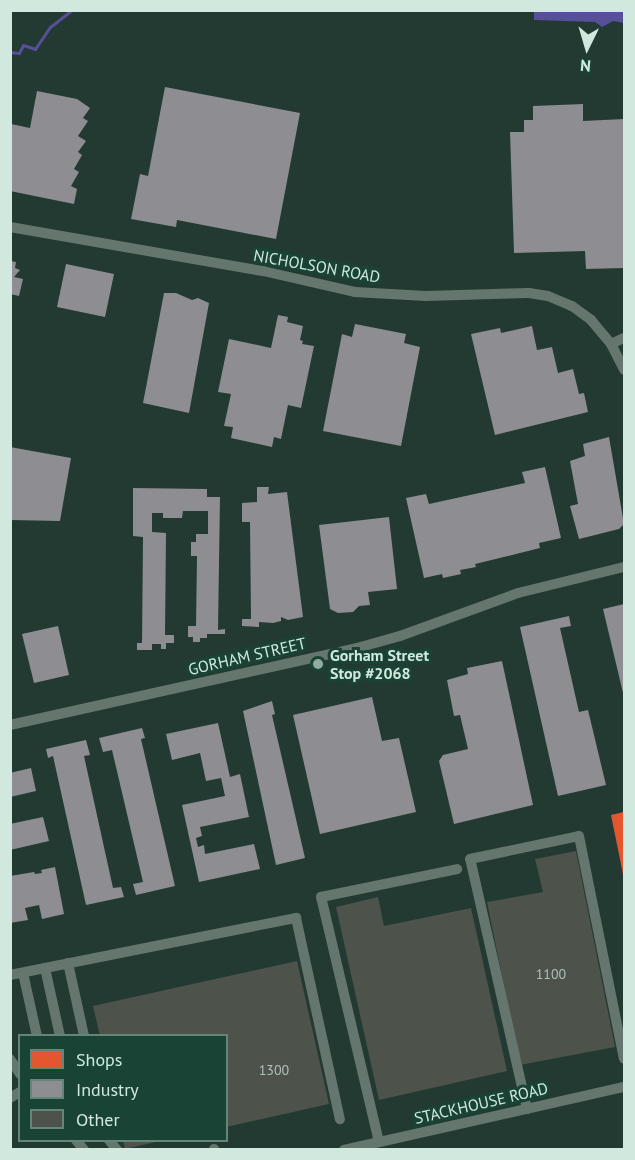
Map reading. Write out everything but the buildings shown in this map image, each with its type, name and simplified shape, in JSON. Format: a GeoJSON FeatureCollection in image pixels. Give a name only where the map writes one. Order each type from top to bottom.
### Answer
{"type":"FeatureCollection","features":[{"type":"Feature","properties":{"kind":"street","name":"NICHOLSON ROAD"},"geometry":{"type":"LineString","coordinates":[[10,227],[263,271],[355,292],[426,296],[530,293],[548,296],[572,306],[591,320],[611,344],[624,370]]}},
{"type":"Feature","properties":{"kind":"street"},"geometry":{"type":"LineString","coordinates":[[611,344],[624,338]]}},
{"type":"Feature","properties":{"kind":"street","name":"GORHAM STREET"},"geometry":{"type":"LineString","coordinates":[[10,725],[357,648],[400,636],[518,593],[624,567]]}},
{"type":"Feature","properties":{"kind":"street"},"geometry":{"type":"LineString","coordinates":[[526,1109],[470,859],[579,836],[624,1059]]}},
{"type":"Feature","properties":{"kind":"street"},"geometry":{"type":"LineString","coordinates":[[379,1142],[321,897],[457,869]]}},
{"type":"Feature","properties":{"kind":"street"},"geometry":{"type":"LineString","coordinates":[[10,975],[296,918],[340,1119]]}},
{"type":"Feature","properties":{"kind":"street"},"geometry":{"type":"LineString","coordinates":[[68,963],[84,1034]]}},
{"type":"Feature","properties":{"kind":"street"},"geometry":{"type":"LineString","coordinates":[[45,968],[60,1034]]}},
{"type":"Feature","properties":{"kind":"street"},"geometry":{"type":"LineString","coordinates":[[23,973],[37,1034]]}},
{"type":"Feature","properties":{"kind":"street","name":"STACKHOUSE ROAD"},"geometry":{"type":"LineString","coordinates":[[344,1149],[624,1087]]}},
{"type":"Feature","properties":{"kind":"shaded area"},"geometry":{"type":"Polygon","coordinates":[[[534,11],[624,11],[624,23],[613,21],[602,27],[595,22],[534,20],[534,11]]]}},
{"type":"Feature","properties":{"kind":"waterway"},"geometry":{"type":"LineString","coordinates":[[10,52],[19,53],[23,45],[35,49],[50,27],[72,10]]}},
{"type":"Feature","properties":{"kind":"place","name":"Gorham Street Stop #2068"},"geometry":{"type":"Point","coordinates":[318,664]}}]}
